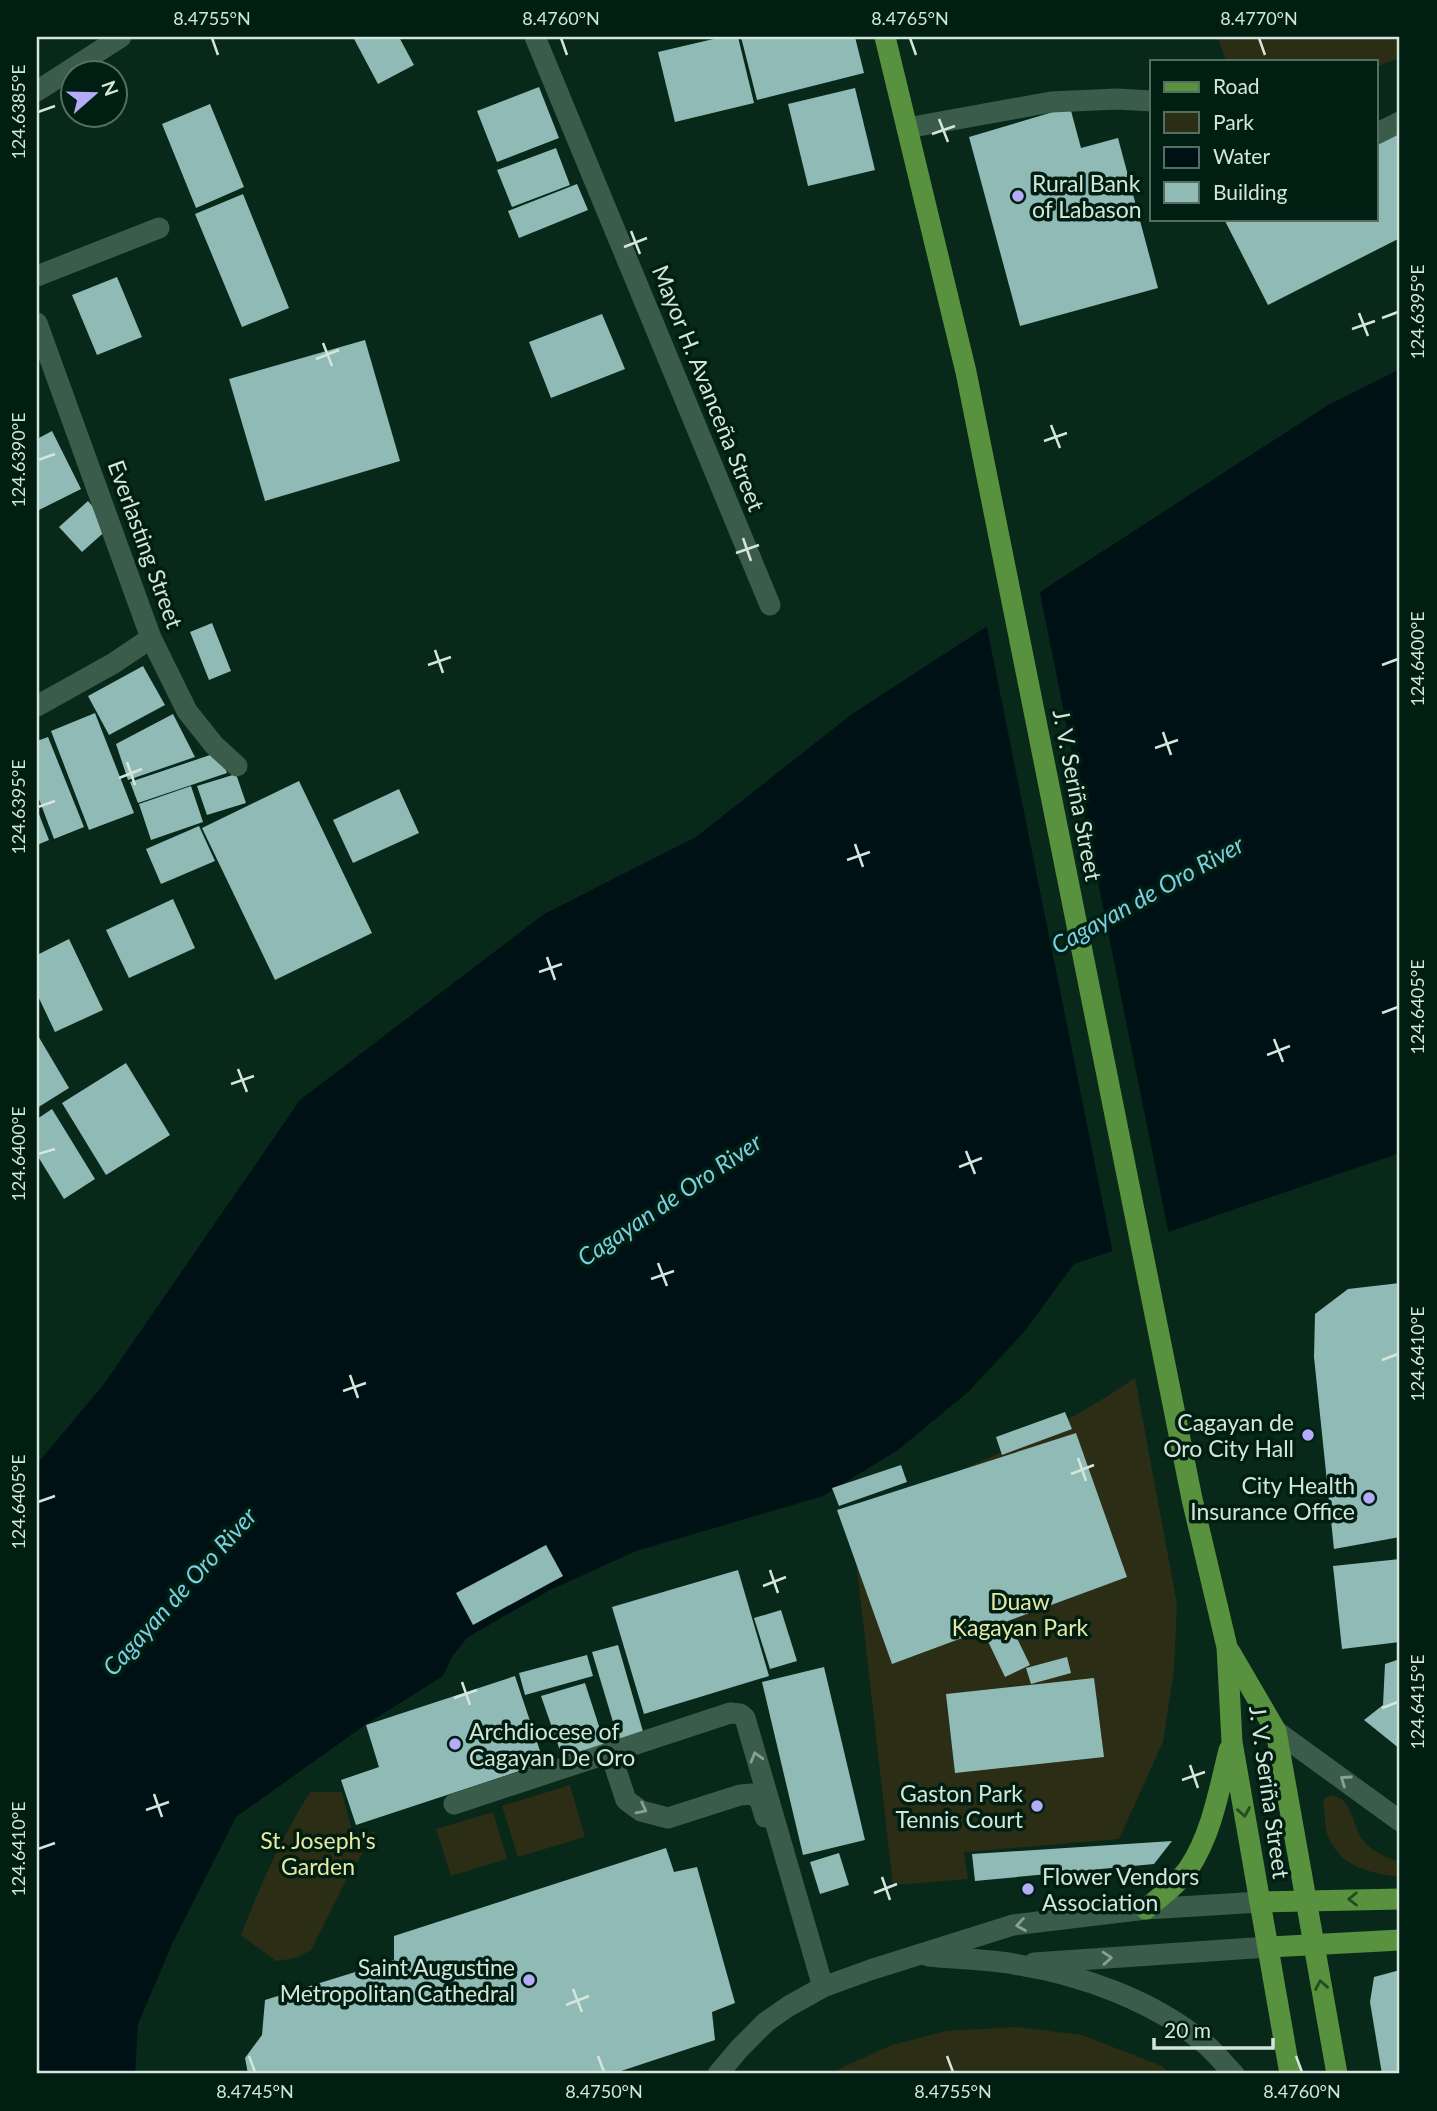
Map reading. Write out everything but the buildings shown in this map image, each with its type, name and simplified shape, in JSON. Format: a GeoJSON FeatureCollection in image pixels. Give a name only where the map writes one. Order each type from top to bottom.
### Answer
{"type":"FeatureCollection","features":[{"type":"Feature","properties":{"kind":"main road","name":"J. V. Seriña Street"},"geometry":{"type":"LineString","coordinates":[[885,37],[966,372],[1192,1499],[1227,1647],[1231,1742],[1290,2074]]}},
{"type":"Feature","properties":{"kind":"main road","name":"J. V. Seriña Street"},"geometry":{"type":"LineString","coordinates":[[1227,1647],[1276,1731],[1337,2074]]}},
{"type":"Feature","properties":{"kind":"main road"},"geometry":{"type":"LineString","coordinates":[[1146,1909],[1173,1887],[1189,1867],[1209,1827],[1231,1742]]}},
{"type":"Feature","properties":{"kind":"main road"},"geometry":{"type":"LineString","coordinates":[[1260,1902],[1400,1899]]}},
{"type":"Feature","properties":{"kind":"main road"},"geometry":{"type":"LineString","coordinates":[[1268,1947],[1400,1940]]}},
{"type":"Feature","properties":{"kind":"street"},"geometry":{"type":"LineString","coordinates":[[37,91],[121,37]]}},
{"type":"Feature","properties":{"kind":"street","name":"Mayor H. Avanceña Street"},"geometry":{"type":"LineString","coordinates":[[536,37],[770,605]]}},
{"type":"Feature","properties":{"kind":"street"},"geometry":{"type":"LineString","coordinates":[[907,128],[1051,102],[1117,99],[1150,101]]}},
{"type":"Feature","properties":{"kind":"street"},"geometry":{"type":"LineString","coordinates":[[1378,133],[1400,122]]}},
{"type":"Feature","properties":{"kind":"street"},"geometry":{"type":"LineString","coordinates":[[37,276],[159,228]]}},
{"type":"Feature","properties":{"kind":"street","name":"Everlasting Street"},"geometry":{"type":"LineString","coordinates":[[37,323],[152,638],[187,712],[214,745],[236,766]]}},
{"type":"Feature","properties":{"kind":"street"},"geometry":{"type":"LineString","coordinates":[[37,706],[114,663],[152,638]]}},
{"type":"Feature","properties":{"kind":"street"},"geometry":{"type":"LineString","coordinates":[[454,1804],[730,1713],[740,1714],[745,1718],[819,1989]]}},
{"type":"Feature","properties":{"kind":"street"},"geometry":{"type":"LineString","coordinates":[[1276,1731],[1400,1821]]}},
{"type":"Feature","properties":{"kind":"street"},"geometry":{"type":"LineString","coordinates":[[610,1752],[626,1800],[641,1811],[668,1818],[740,1796],[752,1794],[760,1800],[819,1989]]}},
{"type":"Feature","properties":{"kind":"street"},"geometry":{"type":"LineString","coordinates":[[718,2074],[766,2022],[789,2006],[819,1989],[918,1955],[1013,1926],[1146,1909],[1260,1902]]}},
{"type":"Feature","properties":{"kind":"street"},"geometry":{"type":"LineString","coordinates":[[1014,1964],[1268,1947]]}},
{"type":"Feature","properties":{"kind":"street"},"geometry":{"type":"LineString","coordinates":[[918,1955],[1014,1964],[1096,1984],[1138,2001],[1186,2030],[1206,2044],[1234,2074]]}},
{"type":"Feature","properties":{"kind":"green space"},"geometry":{"type":"Polygon","coordinates":[[[1217,37],[1400,37],[1400,58],[1378,66],[1378,60],[1226,60],[1217,37]]]}},
{"type":"Feature","properties":{"kind":"green space","name":"Duaw Kagayan Park"},"geometry":{"type":"Polygon","coordinates":[[[1135,1378],[1177,1604],[1174,1670],[1163,1742],[1119,1839],[964,1852],[968,1879],[893,1885],[856,1560],[848,1515],[959,1471],[1032,1438],[1135,1378]]]}},
{"type":"Feature","properties":{"kind":"green space"},"geometry":{"type":"Polygon","coordinates":[[[570,1785],[585,1837],[518,1857],[502,1806],[570,1785]]]}},
{"type":"Feature","properties":{"kind":"green space","name":"St. Joseph's Garden"},"geometry":{"type":"Polygon","coordinates":[[[310,1792],[342,1792],[354,1838],[376,1831],[345,1882],[311,1950],[296,1958],[276,1961],[241,1935],[272,1862],[310,1792]]]}},
{"type":"Feature","properties":{"kind":"green space"},"geometry":{"type":"Polygon","coordinates":[[[1330,1795],[1344,1801],[1365,1843],[1400,1863],[1400,1877],[1359,1868],[1335,1849],[1326,1830],[1323,1800],[1330,1795]]]}},
{"type":"Feature","properties":{"kind":"green space"},"geometry":{"type":"Polygon","coordinates":[[[493,1812],[507,1859],[451,1876],[436,1829],[493,1812]]]}},
{"type":"Feature","properties":{"kind":"green space"},"geometry":{"type":"Polygon","coordinates":[[[1016,2027],[1082,2035],[1162,2066],[1171,2074],[828,2074],[892,2045],[946,2031],[1016,2027]]]}},
{"type":"Feature","properties":{"kind":"water","name":"Cagayan de Oro River"},"geometry":{"type":"Polygon","coordinates":[[[1400,369],[1400,1153],[1074,1264],[1024,1332],[968,1392],[898,1450],[823,1496],[636,1551],[548,1591],[468,1637],[453,1655],[443,1676],[365,1725],[236,1817],[172,1944],[138,2024],[135,2074],[37,2074],[37,1464],[104,1384],[300,1100],[544,914],[696,837],[852,714],[1328,405],[1400,369]]]}},
{"type":"Feature","properties":{"kind":"pier"},"geometry":{"type":"Polygon","coordinates":[[[1039,588],[1169,1235],[1113,1254],[986,623],[1039,588]]]}},
{"type":"Feature","properties":{"kind":"place","name":"Rural Bank of Labason"},"geometry":{"type":"Point","coordinates":[1018,196]}},
{"type":"Feature","properties":{"kind":"place","name":"Cagayan de Oro City Hall"},"geometry":{"type":"Point","coordinates":[1308,1435]}},
{"type":"Feature","properties":{"kind":"place","name":"City Health Insurance Office"},"geometry":{"type":"Point","coordinates":[1369,1498]}},
{"type":"Feature","properties":{"kind":"place","name":"Archdiocese of Cagayan De Oro"},"geometry":{"type":"Point","coordinates":[455,1744]}},
{"type":"Feature","properties":{"kind":"place","name":"Gaston Park Tennis Court"},"geometry":{"type":"Point","coordinates":[1037,1806]}},
{"type":"Feature","properties":{"kind":"place","name":"Flower Vendors Association"},"geometry":{"type":"Point","coordinates":[1028,1889]}},
{"type":"Feature","properties":{"kind":"place","name":"Saint Augustine Metropolitan Cathedral"},"geometry":{"type":"Point","coordinates":[529,1980]}}]}
